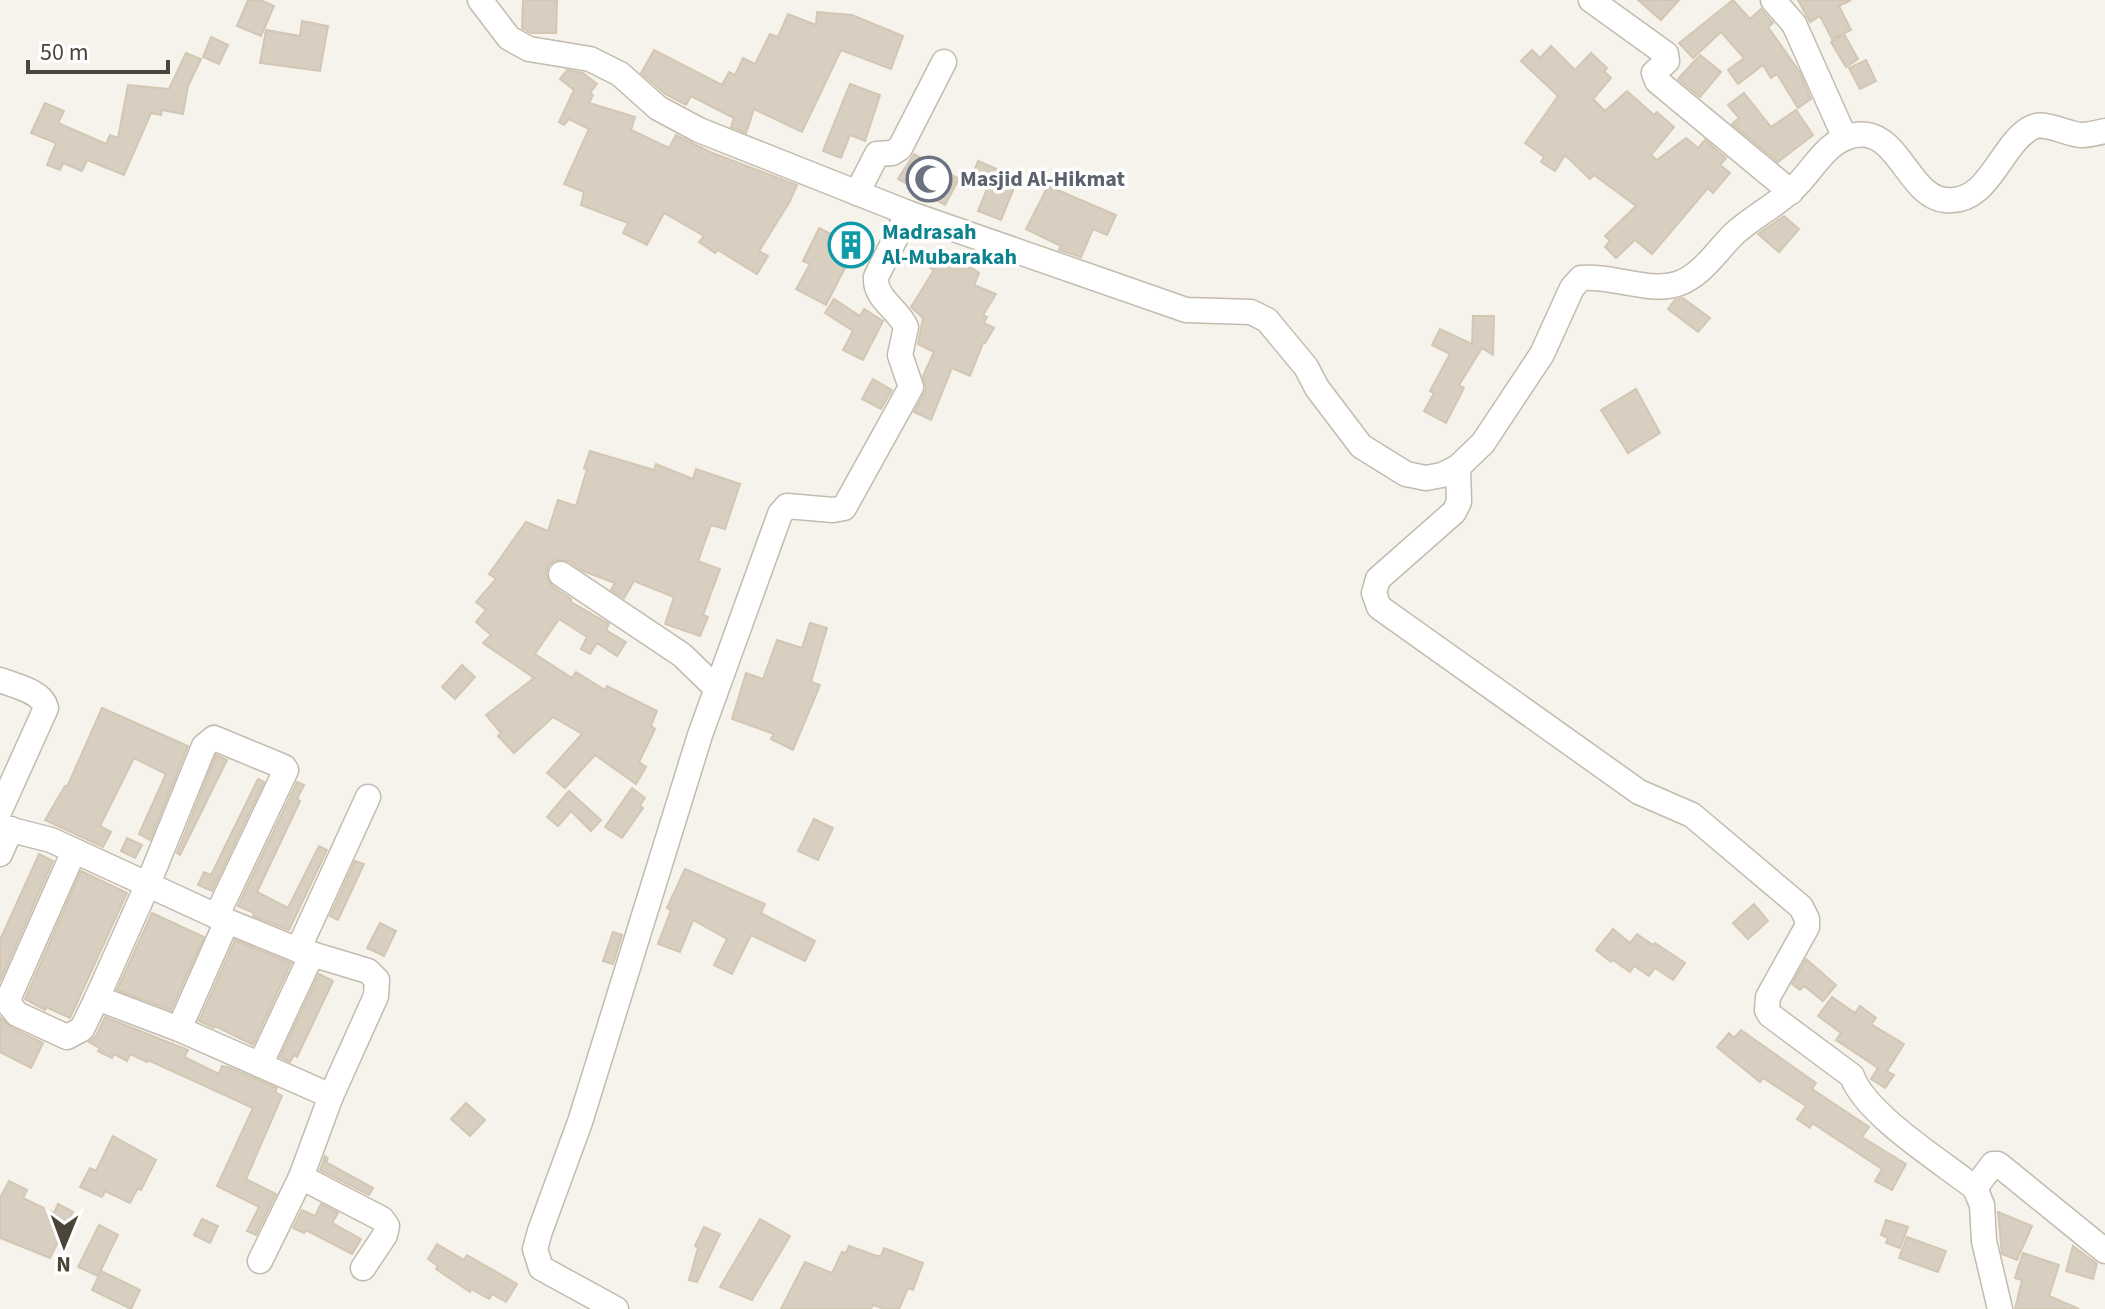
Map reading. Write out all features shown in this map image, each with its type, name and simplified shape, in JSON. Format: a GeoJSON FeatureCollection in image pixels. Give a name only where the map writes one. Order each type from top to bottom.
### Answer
{"type":"FeatureCollection","features":[{"type":"Feature","properties":{"kind":"street"},"geometry":{"type":"LineString","coordinates":[[480,0],[509,38],[529,49],[590,59],[620,74],[675,119],[908,213],[1186,310],[1251,312],[1267,320],[1306,367],[1317,388],[1361,446],[1406,474],[1426,478],[1458,467],[1483,443],[1542,354],[1572,288],[1581,278],[1608,277],[1664,287],[1681,283],[1699,271],[1735,233],[1791,192],[1831,147],[1845,138],[1860,135],[1877,137],[1928,193],[1944,201],[1959,199],[1978,190],[2031,126],[2046,126],[2085,135],[2105,131]]}},
{"type":"Feature","properties":{"kind":"street"},"geometry":{"type":"LineString","coordinates":[[1591,0],[1666,54],[1667,61],[1654,73],[1657,81],[1791,192]]}},
{"type":"Feature","properties":{"kind":"street"},"geometry":{"type":"LineString","coordinates":[[1773,0],[1794,24],[1845,138]]}},
{"type":"Feature","properties":{"kind":"street"},"geometry":{"type":"LineString","coordinates":[[857,193],[877,154],[892,153],[900,148],[944,62]]}},
{"type":"Feature","properties":{"kind":"street"},"geometry":{"type":"LineString","coordinates":[[616,1309],[550,1275],[541,1268],[535,1249],[580,1122],[716,688],[783,508],[791,505],[833,510],[844,508],[911,387],[900,355],[906,327],[877,291],[875,284],[908,213]]}},
{"type":"Feature","properties":{"kind":"street"},"geometry":{"type":"LineString","coordinates":[[1458,467],[1459,502],[1454,512],[1378,579],[1374,593],[1379,607],[1639,792],[1692,815],[1801,907],[1807,927],[1768,997],[1767,1010],[1852,1076],[1857,1090],[1906,1135],[1975,1188],[1982,1205],[1984,1241],[2000,1309]]}},
{"type":"Feature","properties":{"kind":"street"},"geometry":{"type":"LineString","coordinates":[[561,574],[672,648],[716,688]]}},
{"type":"Feature","properties":{"kind":"street"},"geometry":{"type":"LineString","coordinates":[[0,680],[38,696],[45,702],[46,708],[4,822],[0,854]]}},
{"type":"Feature","properties":{"kind":"street"},"geometry":{"type":"LineString","coordinates":[[74,851],[10,995],[9,1004],[17,1014],[67,1037],[82,1029],[97,998],[204,746],[211,738],[286,770],[222,918],[179,1029]]}},
{"type":"Feature","properties":{"kind":"street"},"geometry":{"type":"LineString","coordinates":[[260,1065],[368,797]]}},
{"type":"Feature","properties":{"kind":"street"},"geometry":{"type":"LineString","coordinates":[[4,822],[305,952],[368,971],[377,980],[376,996],[331,1096],[301,1177],[260,1261]]}},
{"type":"Feature","properties":{"kind":"street"},"geometry":{"type":"LineString","coordinates":[[97,998],[179,1029],[331,1096]]}},
{"type":"Feature","properties":{"kind":"street"},"geometry":{"type":"LineString","coordinates":[[1975,1188],[1993,1164],[1998,1164],[2105,1251]]}},
{"type":"Feature","properties":{"kind":"street"},"geometry":{"type":"LineString","coordinates":[[301,1177],[382,1219],[387,1226],[385,1235],[363,1268]]}},
{"type":"Feature","properties":{"kind":"building"},"geometry":{"type":"Polygon","coordinates":[[[248,0],[260,0],[274,6],[261,36],[237,26],[248,0]]]}},
{"type":"Feature","properties":{"kind":"building"},"geometry":{"type":"Polygon","coordinates":[[[523,0],[557,0],[556,33],[531,33],[522,28],[523,0]]]}},
{"type":"Feature","properties":{"kind":"building"},"geometry":{"type":"Polygon","coordinates":[[[1638,0],[1679,0],[1661,20],[1638,0]]]}},
{"type":"Feature","properties":{"kind":"building"},"geometry":{"type":"Polygon","coordinates":[[[1733,0],[1750,19],[1761,9],[1773,23],[1768,27],[1799,71],[1811,99],[1798,108],[1777,74],[1771,78],[1763,65],[1738,84],[1728,70],[1744,58],[1721,32],[1693,58],[1679,43],[1733,0]]]}},
{"type":"Feature","properties":{"kind":"building"},"geometry":{"type":"Polygon","coordinates":[[[1798,0],[1851,0],[1839,6],[1851,30],[1832,39],[1820,16],[1810,22],[1798,0]]]}},
{"type":"Feature","properties":{"kind":"building"},"geometry":{"type":"Polygon","coordinates":[[[817,12],[852,15],[903,36],[891,69],[841,50],[802,132],[754,109],[746,133],[731,127],[734,118],[691,96],[686,105],[665,94],[641,73],[654,50],[722,85],[729,72],[735,75],[743,58],[755,64],[770,34],[778,37],[788,14],[816,25],[817,12]]]}},
{"type":"Feature","properties":{"kind":"building"},"geometry":{"type":"Polygon","coordinates":[[[302,21],[328,26],[320,71],[260,63],[266,30],[300,36],[302,21]]]}},
{"type":"Feature","properties":{"kind":"building"},"geometry":{"type":"Polygon","coordinates":[[[1844,34],[1858,59],[1846,67],[1831,42],[1844,34]]]}},
{"type":"Feature","properties":{"kind":"building"},"geometry":{"type":"Polygon","coordinates":[[[211,37],[228,45],[219,64],[203,57],[211,37]]]}},
{"type":"Feature","properties":{"kind":"building"},"geometry":{"type":"Polygon","coordinates":[[[1551,46],[1575,70],[1591,53],[1607,68],[1604,71],[1611,78],[1593,99],[1605,111],[1627,91],[1654,115],[1657,112],[1674,127],[1651,155],[1657,160],[1686,138],[1698,148],[1705,140],[1726,158],[1720,165],[1730,173],[1713,193],[1708,188],[1652,254],[1635,240],[1616,258],[1605,247],[1610,241],[1605,236],[1636,206],[1594,175],[1590,179],[1565,155],[1555,171],[1541,162],[1544,157],[1525,143],[1558,96],[1521,61],[1532,50],[1540,58],[1551,46]]]}},
{"type":"Feature","properties":{"kind":"building"},"geometry":{"type":"Polygon","coordinates":[[[186,53],[201,59],[188,86],[183,114],[162,110],[161,115],[151,113],[124,175],[87,160],[82,171],[63,163],[60,170],[47,165],[56,143],[31,133],[45,103],[64,111],[58,123],[106,144],[110,135],[118,138],[128,85],[169,89],[186,53]]]}},
{"type":"Feature","properties":{"kind":"building"},"geometry":{"type":"Polygon","coordinates":[[[1700,55],[1721,72],[1700,97],[1678,79],[1700,55]]]}},
{"type":"Feature","properties":{"kind":"building"},"geometry":{"type":"Polygon","coordinates":[[[1866,60],[1876,81],[1860,89],[1849,68],[1866,60]]]}},
{"type":"Feature","properties":{"kind":"building"},"geometry":{"type":"Polygon","coordinates":[[[567,70],[583,73],[597,84],[590,93],[593,95],[589,103],[635,117],[631,130],[669,148],[676,135],[710,152],[797,185],[759,251],[768,256],[757,274],[718,250],[715,253],[699,242],[704,236],[664,213],[647,245],[623,233],[628,223],[581,205],[584,192],[564,184],[589,129],[569,119],[564,125],[559,122],[574,90],[560,79],[567,70]]]}},
{"type":"Feature","properties":{"kind":"building"},"geometry":{"type":"Polygon","coordinates":[[[850,84],[880,95],[865,141],[850,135],[841,158],[823,151],[850,84]]]}},
{"type":"Feature","properties":{"kind":"building"},"geometry":{"type":"Polygon","coordinates":[[[1744,93],[1771,127],[1796,110],[1813,135],[1778,162],[1732,124],[1739,118],[1728,105],[1744,93]]]}},
{"type":"Feature","properties":{"kind":"building","name":"Masjid Al-Hikmat"},"geometry":{"type":"Polygon","coordinates":[[[914,154],[959,179],[945,205],[898,179],[914,154]]]}},
{"type":"Feature","properties":{"kind":"building"},"geometry":{"type":"Polygon","coordinates":[[[978,161],[1018,178],[1001,220],[978,211],[987,189],[970,182],[978,161]]]}},
{"type":"Feature","properties":{"kind":"building"},"geometry":{"type":"Polygon","coordinates":[[[1048,186],[1116,215],[1107,235],[1093,229],[1081,257],[1059,250],[1061,246],[1026,229],[1048,186]]]}},
{"type":"Feature","properties":{"kind":"building"},"geometry":{"type":"Polygon","coordinates":[[[1784,216],[1799,229],[1779,252],[1758,234],[1784,216]]]}},
{"type":"Feature","properties":{"kind":"building"},"geometry":{"type":"Polygon","coordinates":[[[847,224],[869,233],[854,267],[847,264],[826,305],[796,289],[810,264],[803,261],[819,228],[841,239],[847,224]]]}},
{"type":"Feature","properties":{"kind":"building"},"geometry":{"type":"Polygon","coordinates":[[[939,250],[962,260],[979,273],[974,285],[996,294],[983,315],[987,317],[984,323],[994,328],[983,343],[970,376],[952,368],[931,420],[914,412],[926,388],[923,376],[934,352],[918,344],[923,318],[911,307],[934,270],[930,268],[939,250]]]}},
{"type":"Feature","properties":{"kind":"building"},"geometry":{"type":"Polygon","coordinates":[[[1683,298],[1710,318],[1698,332],[1668,309],[1675,300],[1683,298]]]}},
{"type":"Feature","properties":{"kind":"building"},"geometry":{"type":"Polygon","coordinates":[[[834,299],[860,316],[864,309],[883,321],[863,360],[843,350],[853,331],[825,313],[834,299]]]}},
{"type":"Feature","properties":{"kind":"building"},"geometry":{"type":"Polygon","coordinates":[[[1473,316],[1494,316],[1493,355],[1482,348],[1459,385],[1464,388],[1446,423],[1424,411],[1434,393],[1430,391],[1450,354],[1432,345],[1440,329],[1472,344],[1473,316]]]}},
{"type":"Feature","properties":{"kind":"building"},"geometry":{"type":"Polygon","coordinates":[[[873,379],[892,390],[881,409],[862,399],[873,379]]]}},
{"type":"Feature","properties":{"kind":"building"},"geometry":{"type":"Polygon","coordinates":[[[1636,389],[1660,433],[1628,453],[1601,410],[1636,389]]]}},
{"type":"Feature","properties":{"kind":"building"},"geometry":{"type":"Polygon","coordinates":[[[590,451],[654,470],[656,464],[693,479],[696,469],[740,484],[725,529],[711,525],[698,561],[720,569],[703,615],[708,617],[700,636],[665,624],[674,597],[634,581],[624,598],[611,590],[615,583],[583,571],[569,561],[555,560],[548,566],[546,574],[552,586],[571,602],[609,624],[606,630],[626,642],[617,656],[597,643],[590,654],[581,649],[587,637],[559,619],[535,654],[572,678],[576,672],[605,690],[607,686],[657,711],[651,726],[655,729],[639,762],[646,767],[636,784],[595,755],[565,788],[547,773],[582,734],[553,717],[514,753],[498,736],[501,733],[486,715],[534,678],[483,643],[491,635],[476,622],[486,610],[476,602],[496,579],[489,574],[526,522],[548,531],[558,500],[576,506],[590,451]]]}},
{"type":"Feature","properties":{"kind":"building"},"geometry":{"type":"Polygon","coordinates":[[[810,623],[827,628],[811,682],[820,685],[793,750],[771,739],[774,734],[732,719],[746,673],[763,679],[777,640],[802,648],[810,623]]]}},
{"type":"Feature","properties":{"kind":"building"},"geometry":{"type":"Polygon","coordinates":[[[462,665],[475,677],[455,699],[442,687],[462,665]]]}},
{"type":"Feature","properties":{"kind":"building"},"geometry":{"type":"Polygon","coordinates":[[[102,708],[188,746],[150,840],[139,834],[166,774],[134,758],[100,826],[111,832],[103,847],[45,820],[67,787],[102,708]]]}},
{"type":"Feature","properties":{"kind":"building"},"geometry":{"type":"Polygon","coordinates":[[[216,755],[227,760],[180,855],[177,853],[216,755]]]}},
{"type":"Feature","properties":{"kind":"building"},"geometry":{"type":"Polygon","coordinates":[[[258,779],[264,782],[212,891],[198,885],[204,872],[211,875],[258,779]]]}},
{"type":"Feature","properties":{"kind":"building"},"geometry":{"type":"Polygon","coordinates":[[[297,782],[304,785],[297,799],[300,801],[257,892],[288,908],[319,846],[327,850],[289,930],[253,916],[254,913],[238,906],[297,782]]]}},
{"type":"Feature","properties":{"kind":"building"},"geometry":{"type":"Polygon","coordinates":[[[632,788],[645,798],[640,805],[643,808],[622,838],[605,827],[632,788]]]}},
{"type":"Feature","properties":{"kind":"building"},"geometry":{"type":"Polygon","coordinates":[[[569,791],[601,820],[591,831],[571,811],[558,826],[547,817],[569,791]]]}},
{"type":"Feature","properties":{"kind":"building"},"geometry":{"type":"Polygon","coordinates":[[[814,819],[833,828],[818,860],[798,851],[814,819]]]}},
{"type":"Feature","properties":{"kind":"building"},"geometry":{"type":"Polygon","coordinates":[[[127,838],[142,845],[135,858],[121,851],[127,838]]]}},
{"type":"Feature","properties":{"kind":"building"},"geometry":{"type":"Polygon","coordinates":[[[39,854],[53,861],[0,981],[0,940],[39,854]]]}},
{"type":"Feature","properties":{"kind":"building"},"geometry":{"type":"Polygon","coordinates":[[[355,861],[364,864],[338,920],[330,916],[355,861]]]}},
{"type":"Feature","properties":{"kind":"building"},"geometry":{"type":"Polygon","coordinates":[[[685,869],[765,904],[761,913],[815,941],[805,961],[751,935],[732,974],[714,965],[727,939],[693,920],[680,952],[658,944],[671,910],[667,908],[685,869]]]}},
{"type":"Feature","properties":{"kind":"building"},"geometry":{"type":"Polygon","coordinates":[[[81,871],[127,893],[70,1018],[25,999],[81,871]]]}},
{"type":"Feature","properties":{"kind":"building"},"geometry":{"type":"Polygon","coordinates":[[[1754,904],[1768,921],[1748,939],[1733,923],[1754,904]]]}},
{"type":"Feature","properties":{"kind":"building"},"geometry":{"type":"Polygon","coordinates":[[[152,913],[204,937],[171,1010],[117,990],[152,913]]]}},
{"type":"Feature","properties":{"kind":"building"},"geometry":{"type":"Polygon","coordinates":[[[380,923],[396,931],[384,956],[367,948],[380,923]]]}},
{"type":"Feature","properties":{"kind":"building"},"geometry":{"type":"Polygon","coordinates":[[[1613,929],[1630,943],[1637,934],[1685,963],[1673,980],[1655,968],[1649,976],[1634,966],[1630,972],[1596,950],[1613,929]]]}},
{"type":"Feature","properties":{"kind":"building"},"geometry":{"type":"Polygon","coordinates":[[[613,932],[622,935],[613,964],[603,961],[613,932]]]}},
{"type":"Feature","properties":{"kind":"building"},"geometry":{"type":"Polygon","coordinates":[[[235,940],[291,963],[253,1045],[199,1021],[235,940]]]}},
{"type":"Feature","properties":{"kind":"building"},"geometry":{"type":"Polygon","coordinates":[[[1806,959],[1836,985],[1823,1001],[1804,986],[1800,990],[1792,984],[1806,959]]]}},
{"type":"Feature","properties":{"kind":"building"},"geometry":{"type":"Polygon","coordinates":[[[319,974],[333,981],[297,1057],[294,1055],[290,1062],[280,1057],[319,974]]]}},
{"type":"Feature","properties":{"kind":"building"},"geometry":{"type":"Polygon","coordinates":[[[1832,997],[1855,1013],[1860,1006],[1876,1018],[1871,1024],[1904,1044],[1887,1071],[1894,1075],[1885,1088],[1871,1079],[1878,1068],[1836,1040],[1841,1033],[1818,1016],[1832,997]]]}},
{"type":"Feature","properties":{"kind":"building"},"geometry":{"type":"Polygon","coordinates":[[[0,1017],[10,1027],[43,1043],[31,1068],[0,1052],[0,1017]]]}},
{"type":"Feature","properties":{"kind":"building"},"geometry":{"type":"Polygon","coordinates":[[[105,1017],[188,1050],[184,1057],[219,1074],[222,1066],[228,1067],[277,1088],[275,1092],[282,1096],[246,1179],[276,1194],[256,1235],[247,1231],[259,1207],[217,1186],[253,1108],[148,1060],[130,1054],[127,1061],[98,1051],[100,1048],[89,1042],[96,1036],[105,1017]]]}},
{"type":"Feature","properties":{"kind":"building"},"geometry":{"type":"Polygon","coordinates":[[[1741,1030],[1816,1083],[1812,1089],[1869,1127],[1862,1137],[1906,1164],[1892,1190],[1875,1181],[1882,1169],[1812,1123],[1810,1128],[1797,1119],[1806,1106],[1763,1078],[1760,1082],[1717,1047],[1729,1033],[1734,1038],[1741,1030]]]}},
{"type":"Feature","properties":{"kind":"building"},"geometry":{"type":"Polygon","coordinates":[[[466,1103],[485,1120],[470,1136],[451,1119],[466,1103]]]}},
{"type":"Feature","properties":{"kind":"building"},"geometry":{"type":"Polygon","coordinates":[[[113,1136],[156,1160],[141,1190],[138,1188],[130,1203],[105,1191],[102,1197],[80,1187],[90,1168],[96,1171],[113,1136]]]}},
{"type":"Feature","properties":{"kind":"building"},"geometry":{"type":"Polygon","coordinates":[[[325,1156],[328,1158],[326,1162],[373,1188],[369,1195],[320,1170],[325,1156]]]}},
{"type":"Feature","properties":{"kind":"building"},"geometry":{"type":"Polygon","coordinates":[[[9,1181],[27,1190],[23,1198],[54,1213],[58,1204],[73,1212],[50,1258],[0,1238],[0,1198],[9,1181]]]}},
{"type":"Feature","properties":{"kind":"building"},"geometry":{"type":"Polygon","coordinates":[[[321,1204],[338,1213],[332,1223],[361,1239],[352,1254],[306,1230],[304,1233],[293,1228],[302,1210],[315,1216],[321,1204]]]}},
{"type":"Feature","properties":{"kind":"building"},"geometry":{"type":"Polygon","coordinates":[[[1998,1212],[2032,1226],[2017,1260],[2002,1254],[1998,1212]]]}},
{"type":"Feature","properties":{"kind":"building"},"geometry":{"type":"Polygon","coordinates":[[[202,1219],[218,1226],[210,1243],[194,1235],[202,1219]]]}},
{"type":"Feature","properties":{"kind":"building"},"geometry":{"type":"Polygon","coordinates":[[[760,1219],[790,1236],[752,1300],[720,1287],[760,1219]]]}},
{"type":"Feature","properties":{"kind":"building"},"geometry":{"type":"Polygon","coordinates":[[[1886,1220],[1908,1227],[1900,1248],[1886,1243],[1888,1238],[1881,1235],[1886,1220]]]}},
{"type":"Feature","properties":{"kind":"building"},"geometry":{"type":"Polygon","coordinates":[[[99,1225],[118,1235],[98,1276],[78,1267],[99,1225]]]}},
{"type":"Feature","properties":{"kind":"building"},"geometry":{"type":"Polygon","coordinates":[[[704,1227],[720,1234],[697,1282],[689,1280],[698,1248],[695,1246],[704,1227]]]}},
{"type":"Feature","properties":{"kind":"building"},"geometry":{"type":"Polygon","coordinates":[[[1907,1237],[1946,1251],[1938,1272],[1899,1258],[1907,1237]]]}},
{"type":"Feature","properties":{"kind":"building"},"geometry":{"type":"Polygon","coordinates":[[[437,1244],[464,1260],[467,1255],[517,1284],[506,1302],[492,1294],[489,1299],[471,1289],[470,1292],[436,1269],[438,1266],[428,1259],[437,1244]]]}},
{"type":"Feature","properties":{"kind":"building"},"geometry":{"type":"Polygon","coordinates":[[[849,1246],[877,1256],[881,1256],[884,1248],[923,1263],[913,1290],[908,1288],[899,1309],[873,1305],[871,1309],[781,1309],[805,1262],[832,1273],[842,1252],[846,1253],[849,1246]]]}},
{"type":"Feature","properties":{"kind":"building"},"geometry":{"type":"Polygon","coordinates":[[[2073,1246],[2097,1264],[2093,1279],[2066,1271],[2073,1246]]]}},
{"type":"Feature","properties":{"kind":"building"},"geometry":{"type":"Polygon","coordinates":[[[2023,1253],[2059,1265],[2049,1296],[2079,1309],[2015,1309],[2022,1280],[2015,1278],[2023,1253]]]}},
{"type":"Feature","properties":{"kind":"building"},"geometry":{"type":"Polygon","coordinates":[[[101,1271],[140,1290],[131,1309],[92,1290],[101,1271]]]}},
{"type":"Feature","properties":{"kind":"place","name":"Masjid Al-Hikmat"},"geometry":{"type":"Point","coordinates":[929,179]}},
{"type":"Feature","properties":{"kind":"place","name":"Madrasah Al-Mubarakah"},"geometry":{"type":"Point","coordinates":[851,245]}}]}
